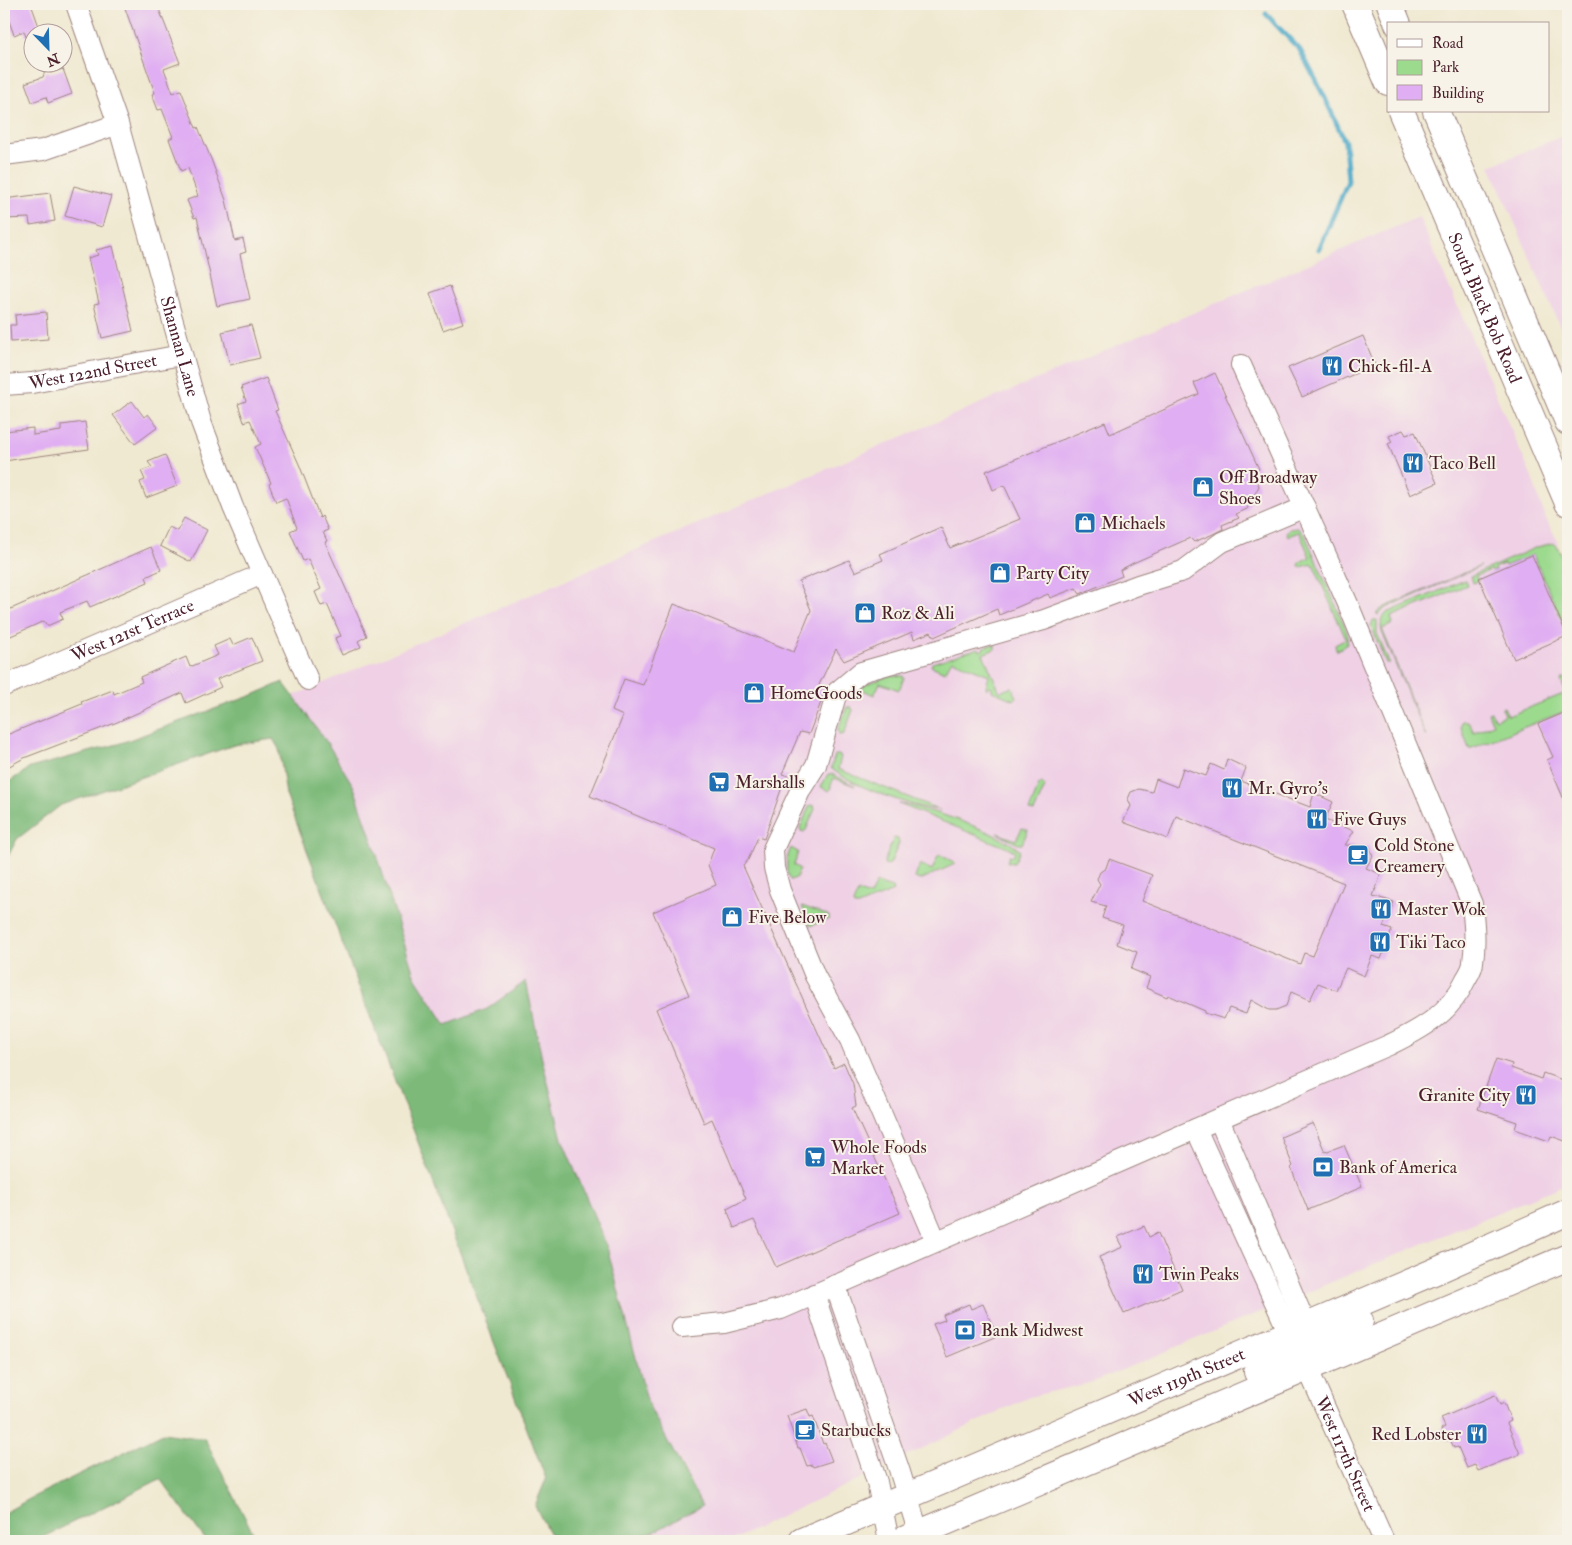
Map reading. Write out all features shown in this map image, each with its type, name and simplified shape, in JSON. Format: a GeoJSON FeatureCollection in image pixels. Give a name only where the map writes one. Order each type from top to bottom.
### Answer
{"type":"FeatureCollection","features":[{"type":"Feature","properties":{"kind":"main road"},"geometry":{"type":"LineString","coordinates":[[1355,4],[1387,80]]}},
{"type":"Feature","properties":{"kind":"main road"},"geometry":{"type":"LineString","coordinates":[[1390,4],[1397,22]]}},
{"type":"Feature","properties":{"kind":"main road","name":"South Black Bob Road"},"geometry":{"type":"LineString","coordinates":[[1401,112],[1568,503]]}},
{"type":"Feature","properties":{"kind":"main road","name":"South Black Bob Road"},"geometry":{"type":"LineString","coordinates":[[1436,112],[1568,422]]}},
{"type":"Feature","properties":{"kind":"main road","name":"West 119th Street"},"geometry":{"type":"LineString","coordinates":[[903,1525],[1298,1329],[1475,1254],[1568,1212]]}},
{"type":"Feature","properties":{"kind":"main road"},"geometry":{"type":"LineString","coordinates":[[1308,1367],[1310,1354],[1319,1342],[1331,1334],[1420,1294],[1475,1254]]}},
{"type":"Feature","properties":{"kind":"main road","name":"West 119th Street"},"geometry":{"type":"LineString","coordinates":[[802,1541],[903,1525],[1091,1460],[1568,1257]]}},
{"type":"Feature","properties":{"kind":"main road"},"geometry":{"type":"LineString","coordinates":[[1091,1460],[1177,1410],[1284,1358],[1297,1349],[1298,1329]]}},
{"type":"Feature","properties":{"kind":"street","name":"Shannan Lane"},"geometry":{"type":"LineString","coordinates":[[76,4],[118,124],[200,422],[233,508],[308,680]]}},
{"type":"Feature","properties":{"kind":"street"},"geometry":{"type":"LineString","coordinates":[[4,155],[43,150],[118,124]]}},
{"type":"Feature","properties":{"kind":"street","name":"West 122nd Street"},"geometry":{"type":"LineString","coordinates":[[4,385],[32,384],[181,355]]}},
{"type":"Feature","properties":{"kind":"street"},"geometry":{"type":"LineString","coordinates":[[682,1327],[724,1323],[781,1309],[1389,1045],[1422,1029],[1446,1010],[1461,991],[1473,964],[1475,932],[1472,904],[1355,622],[1241,365]]}},
{"type":"Feature","properties":{"kind":"street"},"geometry":{"type":"LineString","coordinates":[[936,1241],[850,1040],[815,976],[780,890],[774,868],[772,849],[800,789],[816,765],[837,692],[861,672],[1044,620],[1138,585],[1183,571],[1222,542],[1305,507]]}},
{"type":"Feature","properties":{"kind":"street","name":"West 121st Terrace"},"geometry":{"type":"LineString","coordinates":[[4,686],[262,574]]}},
{"type":"Feature","properties":{"kind":"street"},"geometry":{"type":"LineString","coordinates":[[1219,1119],[1298,1329]]}},
{"type":"Feature","properties":{"kind":"street"},"geometry":{"type":"LineString","coordinates":[[1196,1128],[1298,1329]]}},
{"type":"Feature","properties":{"kind":"street"},"geometry":{"type":"LineString","coordinates":[[835,1285],[903,1525]]}},
{"type":"Feature","properties":{"kind":"street"},"geometry":{"type":"LineString","coordinates":[[814,1294],[877,1482],[903,1525]]}},
{"type":"Feature","properties":{"kind":"street","name":"West 117th Street"},"geometry":{"type":"LineString","coordinates":[[1308,1367],[1384,1541]]}},
{"type":"Feature","properties":{"kind":"shaded area"},"geometry":{"type":"Polygon","coordinates":[[[1568,134],[1568,345],[1490,166],[1568,134]]]}},
{"type":"Feature","properties":{"kind":"shaded area"},"geometry":{"type":"Polygon","coordinates":[[[1419,217],[1532,478],[1545,517],[1557,540],[1568,571],[1568,1183],[1093,1382],[1029,1397],[731,1541],[623,1541],[288,698],[1419,217]]]}},
{"type":"Feature","properties":{"kind":"green space"},"geometry":{"type":"Polygon","coordinates":[[[1298,528],[1305,535],[1346,629],[1348,636],[1347,644],[1338,650],[1336,650],[1335,645],[1346,639],[1313,564],[1299,566],[1300,562],[1310,557],[1299,532],[1288,536],[1286,532],[1290,529],[1298,528]]]}},
{"type":"Feature","properties":{"kind":"green space"},"geometry":{"type":"Polygon","coordinates":[[[1554,543],[1564,561],[1568,586],[1568,634],[1533,555],[1505,566],[1504,564],[1494,568],[1495,571],[1492,572],[1491,570],[1476,576],[1478,581],[1473,583],[1471,576],[1537,547],[1554,543]]]}},
{"type":"Feature","properties":{"kind":"green space"},"geometry":{"type":"Polygon","coordinates":[[[1481,566],[1384,609],[1379,615],[1376,614],[1383,608],[1481,566]]]}},
{"type":"Feature","properties":{"kind":"green space"},"geometry":{"type":"Polygon","coordinates":[[[1465,580],[1467,585],[1391,617],[1393,624],[1382,629],[1426,737],[1382,632],[1381,627],[1383,617],[1387,613],[1465,580]]]}},
{"type":"Feature","properties":{"kind":"green space"},"geometry":{"type":"Polygon","coordinates":[[[1373,620],[1377,620],[1377,633],[1389,663],[1386,663],[1371,626],[1373,620]]]}},
{"type":"Feature","properties":{"kind":"green space"},"geometry":{"type":"Polygon","coordinates":[[[995,644],[995,649],[983,654],[1000,692],[1012,687],[1017,697],[1014,700],[992,691],[990,686],[987,689],[989,675],[952,660],[945,672],[931,666],[932,663],[979,648],[980,651],[984,649],[983,647],[995,644]]]}},
{"type":"Feature","properties":{"kind":"green space"},"geometry":{"type":"Polygon","coordinates":[[[892,675],[903,676],[904,678],[899,690],[880,683],[874,695],[861,689],[866,684],[892,675]]]}},
{"type":"Feature","properties":{"kind":"green space"},"geometry":{"type":"Polygon","coordinates":[[[1565,678],[1568,684],[1568,710],[1469,749],[1461,727],[1462,721],[1468,721],[1474,732],[1493,724],[1488,713],[1491,712],[1495,719],[1505,715],[1502,708],[1504,707],[1508,716],[1566,693],[1561,680],[1565,678]]]}},
{"type":"Feature","properties":{"kind":"green space"},"geometry":{"type":"Polygon","coordinates":[[[283,682],[326,741],[354,787],[414,975],[446,1025],[487,1009],[526,981],[542,1059],[562,1139],[607,1247],[648,1404],[702,1506],[637,1541],[568,1541],[549,1533],[535,1506],[546,1479],[286,795],[279,749],[273,739],[234,745],[61,805],[17,839],[4,864],[4,785],[30,768],[118,744],[253,695],[283,682]]]}},
{"type":"Feature","properties":{"kind":"green space"},"geometry":{"type":"Polygon","coordinates":[[[847,707],[851,707],[853,710],[844,734],[839,735],[838,729],[847,707]]]}},
{"type":"Feature","properties":{"kind":"green space"},"geometry":{"type":"Polygon","coordinates":[[[835,755],[841,757],[838,769],[940,810],[899,801],[853,782],[831,768],[835,755]]]}},
{"type":"Feature","properties":{"kind":"green space"},"geometry":{"type":"Polygon","coordinates":[[[828,774],[832,774],[855,786],[834,778],[830,787],[832,788],[829,791],[821,787],[828,774]]]}},
{"type":"Feature","properties":{"kind":"green space"},"geometry":{"type":"Polygon","coordinates":[[[1042,783],[1045,787],[1035,810],[1034,812],[1029,811],[1039,785],[1042,783]]]}},
{"type":"Feature","properties":{"kind":"green space"},"geometry":{"type":"Polygon","coordinates":[[[899,804],[944,815],[963,822],[998,837],[1020,851],[1014,863],[1007,862],[1009,856],[1013,856],[1015,851],[899,804]]]}},
{"type":"Feature","properties":{"kind":"green space"},"geometry":{"type":"Polygon","coordinates":[[[810,805],[814,806],[815,809],[804,832],[800,828],[810,805]]]}},
{"type":"Feature","properties":{"kind":"green space"},"geometry":{"type":"Polygon","coordinates":[[[1022,828],[1028,830],[1022,844],[1018,844],[997,833],[1016,840],[1022,828]]]}},
{"type":"Feature","properties":{"kind":"green space"},"geometry":{"type":"Polygon","coordinates":[[[894,838],[898,839],[899,843],[890,864],[885,865],[884,862],[894,838]]]}},
{"type":"Feature","properties":{"kind":"green space"},"geometry":{"type":"Polygon","coordinates":[[[791,848],[798,852],[794,865],[800,869],[796,878],[790,880],[787,864],[791,848]]]}},
{"type":"Feature","properties":{"kind":"green space"},"geometry":{"type":"Polygon","coordinates":[[[940,855],[955,864],[920,880],[915,878],[920,864],[932,870],[940,855]]]}},
{"type":"Feature","properties":{"kind":"green space"},"geometry":{"type":"Polygon","coordinates":[[[876,883],[892,888],[893,891],[854,906],[853,904],[858,892],[870,896],[876,883]]]}},
{"type":"Feature","properties":{"kind":"green space"},"geometry":{"type":"Polygon","coordinates":[[[802,906],[829,916],[829,919],[810,926],[802,906]]]}},
{"type":"Feature","properties":{"kind":"green space"},"geometry":{"type":"Polygon","coordinates":[[[163,1433],[205,1439],[257,1541],[205,1541],[160,1479],[39,1539],[31,1541],[4,1541],[4,1513],[163,1433]]]}},
{"type":"Feature","properties":{"kind":"building"},"geometry":{"type":"Polygon","coordinates":[[[11,4],[31,4],[37,22],[22,22],[22,32],[14,35],[4,7],[11,4]]]}},
{"type":"Feature","properties":{"kind":"building"},"geometry":{"type":"Polygon","coordinates":[[[137,4],[157,4],[180,63],[164,69],[173,93],[181,90],[196,128],[198,127],[226,200],[235,241],[243,239],[246,252],[240,254],[250,299],[217,306],[197,217],[194,218],[187,200],[198,196],[188,168],[181,171],[169,139],[173,137],[162,109],[158,110],[152,94],[155,93],[125,8],[137,4]]]}},
{"type":"Feature","properties":{"kind":"building"},"geometry":{"type":"Polygon","coordinates":[[[45,72],[64,72],[72,94],[48,103],[46,97],[32,102],[25,83],[43,77],[45,72]]]}},
{"type":"Feature","properties":{"kind":"building"},"geometry":{"type":"Polygon","coordinates":[[[74,186],[111,196],[102,227],[65,216],[74,186]]]}},
{"type":"Feature","properties":{"kind":"building"},"geometry":{"type":"Polygon","coordinates":[[[50,193],[55,221],[30,225],[29,218],[4,219],[4,199],[50,193]]]}},
{"type":"Feature","properties":{"kind":"building"},"geometry":{"type":"Polygon","coordinates":[[[113,246],[133,331],[102,338],[94,304],[99,303],[88,258],[98,255],[96,250],[113,246]]]}},
{"type":"Feature","properties":{"kind":"building"},"geometry":{"type":"Polygon","coordinates":[[[450,286],[463,323],[443,330],[430,293],[450,286]]]}},
{"type":"Feature","properties":{"kind":"building"},"geometry":{"type":"Polygon","coordinates":[[[46,312],[48,339],[11,342],[10,325],[16,325],[15,315],[46,312]]]}},
{"type":"Feature","properties":{"kind":"building"},"geometry":{"type":"Polygon","coordinates":[[[251,325],[260,358],[230,365],[222,332],[251,325]]]}},
{"type":"Feature","properties":{"kind":"building","name":"Chick-fil-A"},"geometry":{"type":"Polygon","coordinates":[[[1363,336],[1375,365],[1302,397],[1288,368],[1363,336]]]}},
{"type":"Feature","properties":{"kind":"building"},"geometry":{"type":"Polygon","coordinates":[[[1215,373],[1259,469],[1253,472],[1259,486],[1247,509],[1236,514],[1239,518],[1222,525],[1223,529],[1211,535],[1194,542],[1190,538],[1133,563],[1120,570],[1122,576],[1080,594],[1076,588],[1050,598],[1048,594],[999,615],[997,609],[934,637],[931,632],[914,639],[912,632],[844,661],[836,649],[819,685],[826,689],[809,734],[800,732],[782,774],[789,776],[782,787],[764,839],[758,837],[748,860],[743,866],[834,1068],[844,1063],[853,1084],[856,1106],[852,1108],[900,1213],[776,1267],[754,1220],[734,1228],[727,1209],[746,1199],[712,1119],[704,1123],[656,1009],[689,995],[653,912],[716,885],[708,865],[714,848],[590,796],[623,716],[612,711],[624,679],[643,685],[674,604],[794,652],[811,610],[799,581],[849,560],[855,572],[883,560],[880,554],[941,527],[950,548],[1020,519],[1004,485],[993,490],[986,471],[1105,422],[1110,434],[1199,394],[1194,383],[1215,373]]]}},
{"type":"Feature","properties":{"kind":"building"},"geometry":{"type":"Polygon","coordinates":[[[266,378],[278,410],[275,411],[299,464],[320,518],[322,516],[328,530],[323,532],[327,541],[325,542],[367,636],[358,641],[361,647],[342,655],[335,638],[341,636],[327,604],[321,606],[315,592],[321,589],[308,559],[303,561],[290,531],[297,528],[286,498],[276,502],[269,484],[271,483],[255,447],[261,444],[250,420],[244,422],[238,404],[246,401],[241,387],[266,378]]]}},
{"type":"Feature","properties":{"kind":"building"},"geometry":{"type":"Polygon","coordinates":[[[132,401],[144,417],[148,414],[158,427],[135,444],[113,415],[132,401]]]}},
{"type":"Feature","properties":{"kind":"building"},"geometry":{"type":"Polygon","coordinates":[[[85,422],[89,449],[4,461],[4,431],[33,428],[33,435],[61,431],[61,425],[85,422]]]}},
{"type":"Feature","properties":{"kind":"building","name":"Taco Bell"},"geometry":{"type":"Polygon","coordinates":[[[1403,430],[1406,435],[1415,432],[1437,483],[1410,495],[1388,444],[1392,442],[1389,436],[1403,430]]]}},
{"type":"Feature","properties":{"kind":"building"},"geometry":{"type":"Polygon","coordinates":[[[165,455],[177,486],[146,498],[140,482],[145,480],[141,471],[152,467],[148,462],[165,455]]]}},
{"type":"Feature","properties":{"kind":"building"},"geometry":{"type":"Polygon","coordinates":[[[184,518],[207,530],[191,562],[160,546],[169,527],[177,531],[184,518]]]}},
{"type":"Feature","properties":{"kind":"building"},"geometry":{"type":"Polygon","coordinates":[[[151,547],[161,570],[146,577],[148,582],[90,607],[87,601],[60,612],[63,619],[47,626],[44,621],[4,639],[4,612],[151,547]]]}},
{"type":"Feature","properties":{"kind":"building"},"geometry":{"type":"Polygon","coordinates":[[[1532,555],[1567,636],[1514,659],[1479,578],[1532,555]]]}},
{"type":"Feature","properties":{"kind":"building"},"geometry":{"type":"Polygon","coordinates":[[[252,637],[262,661],[217,679],[221,687],[186,703],[182,693],[115,723],[24,758],[4,769],[4,736],[82,704],[81,702],[113,690],[114,694],[142,682],[140,677],[186,657],[190,667],[218,655],[214,646],[230,639],[233,645],[252,637]]]}},
{"type":"Feature","properties":{"kind":"building"},"geometry":{"type":"Polygon","coordinates":[[[1568,711],[1568,809],[1547,760],[1553,757],[1538,724],[1568,711]]]}},
{"type":"Feature","properties":{"kind":"building"},"geometry":{"type":"Polygon","coordinates":[[[1227,759],[1246,768],[1241,781],[1310,807],[1314,793],[1333,802],[1325,820],[1354,831],[1345,845],[1369,846],[1373,856],[1366,868],[1381,874],[1373,896],[1394,902],[1383,927],[1392,930],[1381,959],[1372,956],[1364,976],[1346,968],[1336,990],[1318,983],[1310,1000],[1291,992],[1286,1006],[1276,1010],[1269,1010],[1251,1000],[1246,1014],[1229,1008],[1224,1019],[1205,1013],[1205,1011],[1168,995],[1167,997],[1146,988],[1150,977],[1131,969],[1137,952],[1117,944],[1123,925],[1102,918],[1106,906],[1091,902],[1100,884],[1097,879],[1100,872],[1106,868],[1109,859],[1152,875],[1142,901],[1300,964],[1304,953],[1313,956],[1344,883],[1176,816],[1168,839],[1123,822],[1131,806],[1128,799],[1131,792],[1139,789],[1152,792],[1156,779],[1177,787],[1183,768],[1206,776],[1211,764],[1224,770],[1227,759]]]}},
{"type":"Feature","properties":{"kind":"building","name":"Granite City"},"geometry":{"type":"Polygon","coordinates":[[[1496,1059],[1512,1064],[1511,1068],[1541,1079],[1543,1073],[1568,1082],[1568,1142],[1551,1136],[1549,1141],[1515,1129],[1517,1122],[1478,1109],[1496,1059]]]}},
{"type":"Feature","properties":{"kind":"building","name":"Bank of America"},"geometry":{"type":"Polygon","coordinates":[[[1313,1123],[1325,1152],[1344,1145],[1362,1187],[1308,1210],[1281,1137],[1313,1123]]]}},
{"type":"Feature","properties":{"kind":"building"},"geometry":{"type":"Polygon","coordinates":[[[1144,1226],[1149,1237],[1158,1233],[1182,1289],[1124,1314],[1099,1257],[1123,1247],[1118,1237],[1144,1226]]]}},
{"type":"Feature","properties":{"kind":"building","name":"Bank Midwest"},"geometry":{"type":"Polygon","coordinates":[[[969,1304],[971,1309],[983,1304],[997,1336],[947,1357],[933,1324],[945,1320],[943,1315],[969,1304]]]}},
{"type":"Feature","properties":{"kind":"building","name":"Red Lobster"},"geometry":{"type":"Polygon","coordinates":[[[1495,1395],[1500,1405],[1504,1403],[1511,1421],[1507,1423],[1520,1454],[1478,1471],[1475,1465],[1467,1468],[1458,1447],[1454,1448],[1450,1439],[1446,1441],[1441,1429],[1445,1427],[1441,1418],[1495,1395]]]}},
{"type":"Feature","properties":{"kind":"building","name":"Starbucks"},"geometry":{"type":"Polygon","coordinates":[[[807,1409],[810,1417],[813,1416],[823,1444],[825,1443],[832,1461],[813,1467],[812,1465],[807,1466],[800,1448],[798,1448],[787,1416],[807,1409]]]}},
{"type":"Feature","properties":{"kind":"waterway"},"geometry":{"type":"LineString","coordinates":[[1266,14],[1300,50],[1345,142],[1348,181],[1319,249]]}},
{"type":"Feature","properties":{"kind":"place","name":"Chick-fil-A"},"geometry":{"type":"Point","coordinates":[1332,366]}},
{"type":"Feature","properties":{"kind":"place","name":"Taco Bell"},"geometry":{"type":"Point","coordinates":[1413,463]}},
{"type":"Feature","properties":{"kind":"place","name":"Off Broadway Shoes"},"geometry":{"type":"Point","coordinates":[1203,487]}},
{"type":"Feature","properties":{"kind":"place","name":"Michaels"},"geometry":{"type":"Point","coordinates":[1085,523]}},
{"type":"Feature","properties":{"kind":"place","name":"Party City"},"geometry":{"type":"Point","coordinates":[1000,573]}},
{"type":"Feature","properties":{"kind":"place","name":"Roz & Ali"},"geometry":{"type":"Point","coordinates":[865,613]}},
{"type":"Feature","properties":{"kind":"place","name":"HomeGoods"},"geometry":{"type":"Point","coordinates":[754,693]}},
{"type":"Feature","properties":{"kind":"place","name":"Marshalls"},"geometry":{"type":"Point","coordinates":[719,782]}},
{"type":"Feature","properties":{"kind":"place","name":"Mr. Gyro's"},"geometry":{"type":"Point","coordinates":[1232,788]}},
{"type":"Feature","properties":{"kind":"place","name":"Five Guys"},"geometry":{"type":"Point","coordinates":[1317,819]}},
{"type":"Feature","properties":{"kind":"place","name":"Cold Stone Creamery"},"geometry":{"type":"Point","coordinates":[1358,855]}},
{"type":"Feature","properties":{"kind":"place","name":"Master Wok"},"geometry":{"type":"Point","coordinates":[1381,909]}},
{"type":"Feature","properties":{"kind":"place","name":"Five Below"},"geometry":{"type":"Point","coordinates":[732,917]}},
{"type":"Feature","properties":{"kind":"place","name":"Tiki Taco"},"geometry":{"type":"Point","coordinates":[1380,942]}},
{"type":"Feature","properties":{"kind":"place","name":"Granite City"},"geometry":{"type":"Point","coordinates":[1526,1095]}},
{"type":"Feature","properties":{"kind":"place","name":"Whole Foods Market"},"geometry":{"type":"Point","coordinates":[815,1157]}},
{"type":"Feature","properties":{"kind":"place","name":"Bank of America"},"geometry":{"type":"Point","coordinates":[1323,1167]}},
{"type":"Feature","properties":{"kind":"place","name":"Twin Peaks"},"geometry":{"type":"Point","coordinates":[1143,1274]}},
{"type":"Feature","properties":{"kind":"place","name":"Bank Midwest"},"geometry":{"type":"Point","coordinates":[965,1330]}},
{"type":"Feature","properties":{"kind":"place","name":"Starbucks"},"geometry":{"type":"Point","coordinates":[805,1430]}},
{"type":"Feature","properties":{"kind":"place","name":"Red Lobster"},"geometry":{"type":"Point","coordinates":[1477,1434]}}]}
